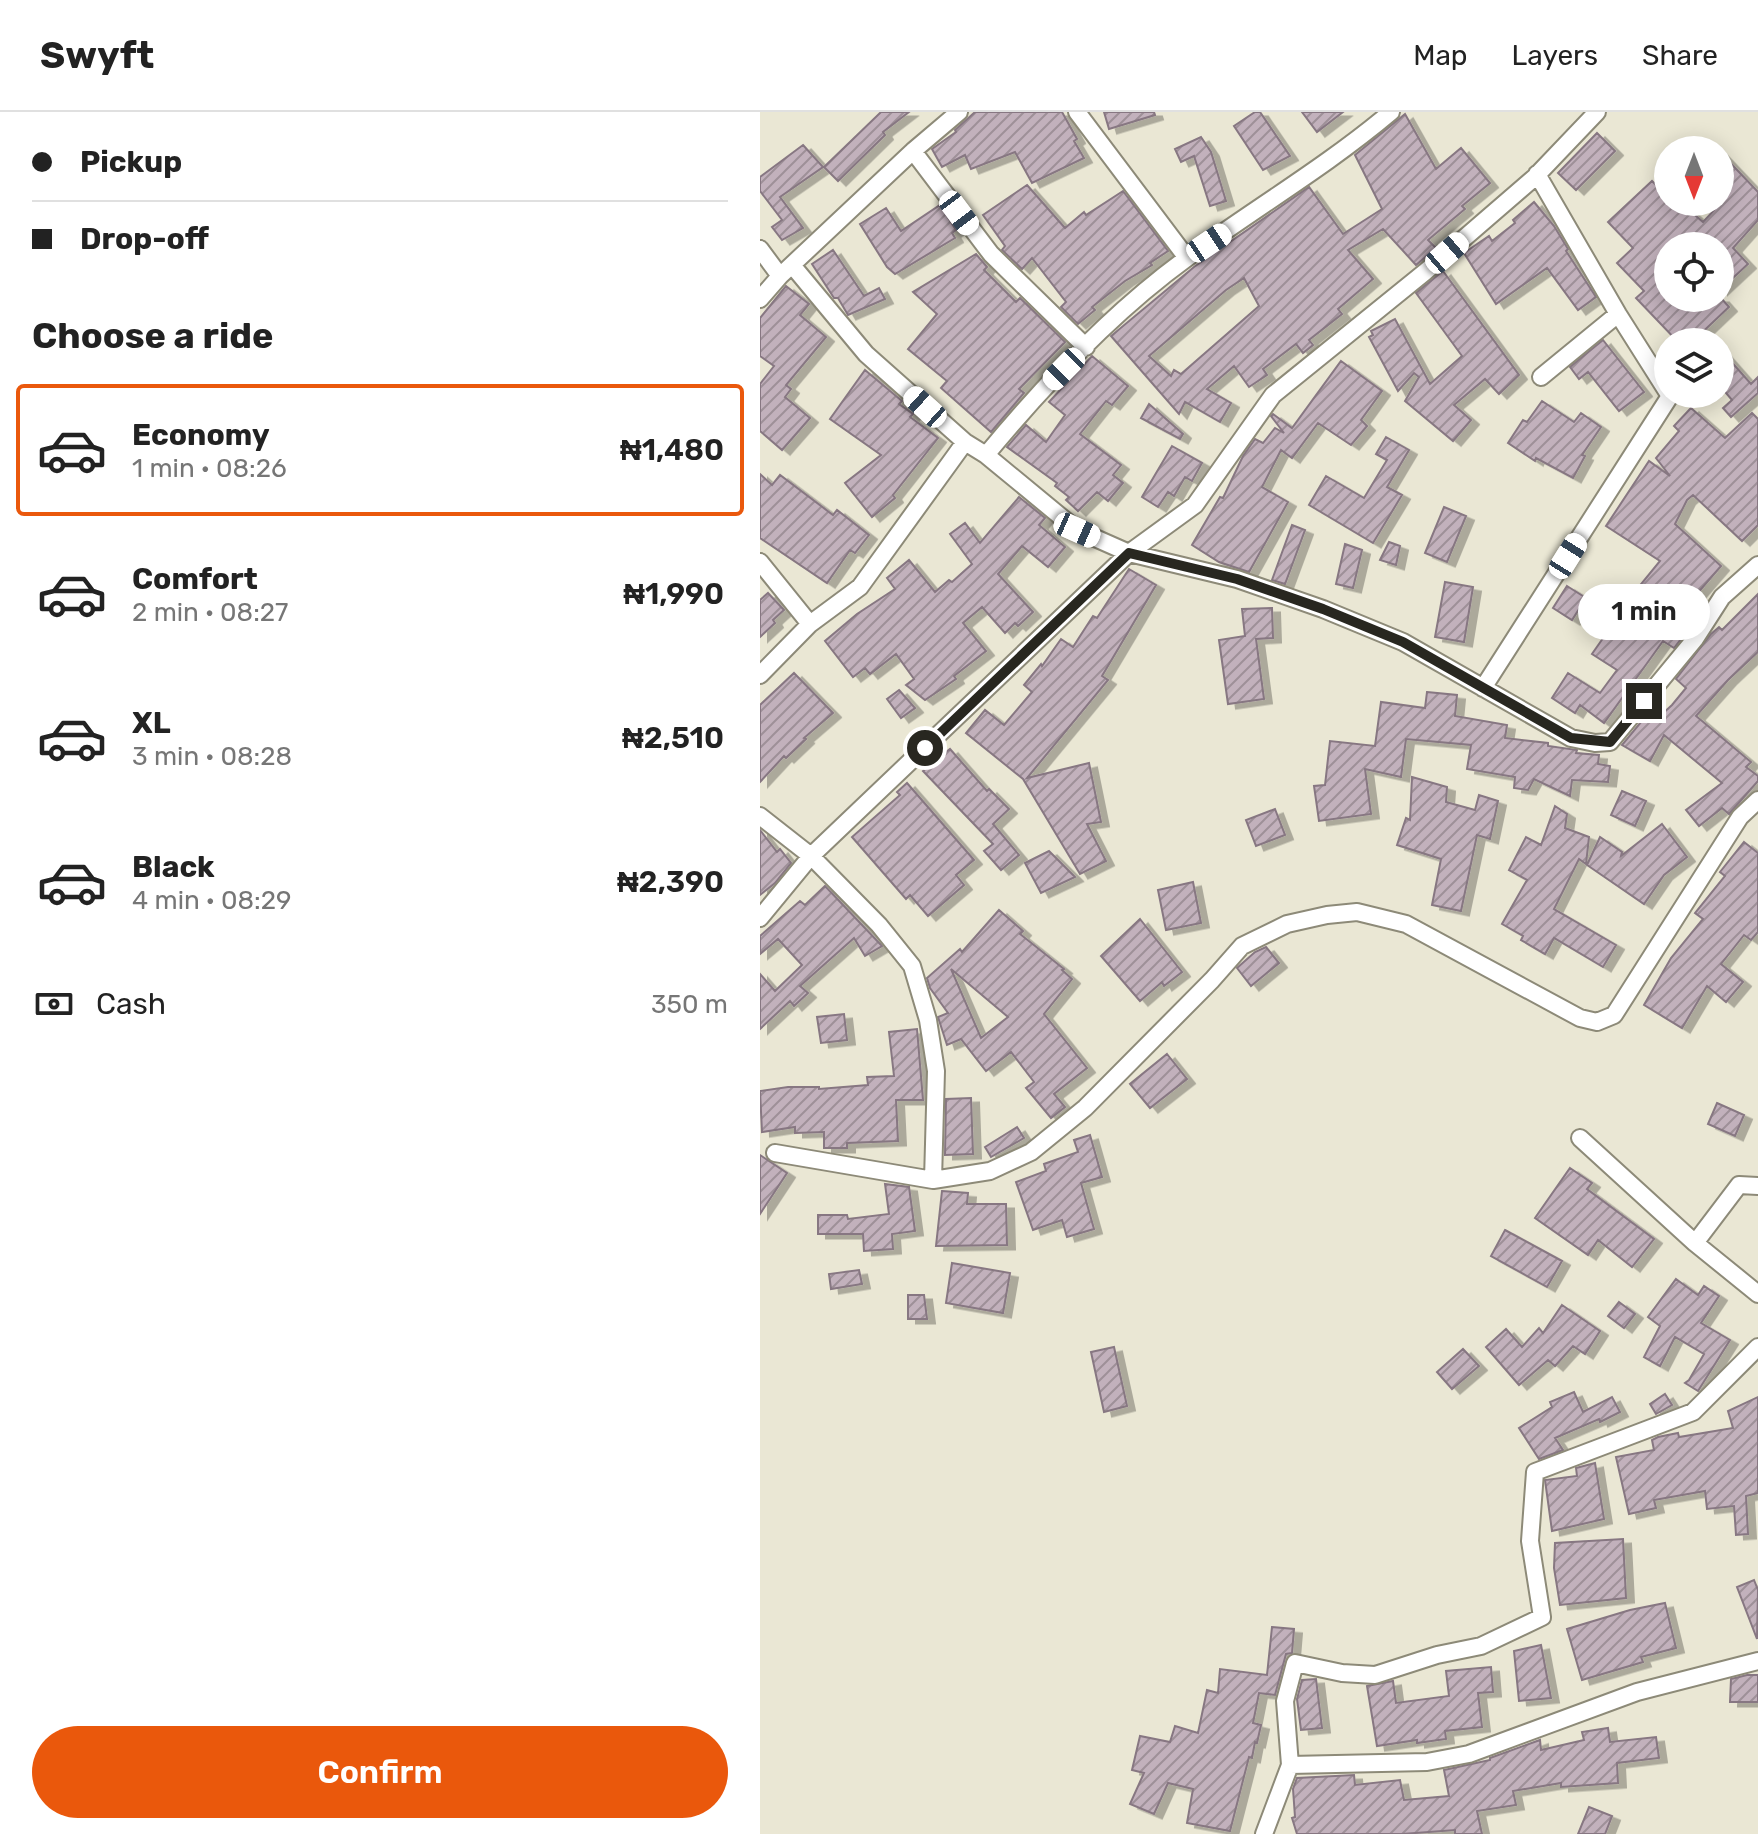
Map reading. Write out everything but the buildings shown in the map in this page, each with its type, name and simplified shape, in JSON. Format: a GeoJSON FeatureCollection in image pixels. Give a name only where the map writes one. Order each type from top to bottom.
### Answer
{"type":"FeatureCollection","features":[{"type":"Feature","properties":{"kind":"street"},"geometry":{"type":"LineString","coordinates":[[760,299],[786,270],[959,112]]}},
{"type":"Feature","properties":{"kind":"street"},"geometry":{"type":"LineString","coordinates":[[1077,112],[1187,258]]}},
{"type":"Feature","properties":{"kind":"street"},"geometry":{"type":"LineString","coordinates":[[986,455],[1021,413],[1152,286],[1391,112]]}},
{"type":"Feature","properties":{"kind":"street"},"geometry":{"type":"LineString","coordinates":[[760,918],[811,856],[1129,553],[1195,505],[1273,395],[1425,272],[1537,174],[1597,112]]}},
{"type":"Feature","properties":{"kind":"street"},"geometry":{"type":"LineString","coordinates":[[913,151],[991,254],[1086,347]]}},
{"type":"Feature","properties":{"kind":"street"},"geometry":{"type":"LineString","coordinates":[[1537,174],[1654,372]]}},
{"type":"Feature","properties":{"kind":"street"},"geometry":{"type":"LineString","coordinates":[[760,249],[786,270],[866,354],[965,442],[986,455],[1077,530],[1129,553],[1237,579],[1323,609],[1403,642],[1571,738],[1610,742],[1695,639],[1722,597],[1758,565]]}},
{"type":"Feature","properties":{"kind":"street"},"geometry":{"type":"LineString","coordinates":[[1541,377],[1618,314]]}},
{"type":"Feature","properties":{"kind":"street"},"geometry":{"type":"LineString","coordinates":[[1483,688],[1662,408]]}},
{"type":"Feature","properties":{"kind":"street"},"geometry":{"type":"LineString","coordinates":[[760,675],[810,624],[860,587],[965,442]]}},
{"type":"Feature","properties":{"kind":"street"},"geometry":{"type":"LineString","coordinates":[[760,562],[810,624]]}},
{"type":"Feature","properties":{"kind":"street"},"geometry":{"type":"LineString","coordinates":[[775,1153],[933,1180],[990,1171],[1031,1152],[1085,1108],[1242,946],[1287,924],[1357,912],[1406,924],[1580,1018],[1597,1022],[1614,1015],[1740,817],[1758,800]]}},
{"type":"Feature","properties":{"kind":"street"},"geometry":{"type":"LineString","coordinates":[[760,816],[811,856],[879,925],[912,966],[928,1020],[936,1071],[933,1180]]}},
{"type":"Feature","properties":{"kind":"street"},"geometry":{"type":"LineString","coordinates":[[1580,1138],[1695,1243],[1758,1294]]}},
{"type":"Feature","properties":{"kind":"street"},"geometry":{"type":"LineString","coordinates":[[1695,1243],[1739,1185],[1758,1186]]}},
{"type":"Feature","properties":{"kind":"street"},"geometry":{"type":"LineString","coordinates":[[1264,1834],[1290,1765],[1285,1701],[1295,1663],[1342,1673],[1375,1675],[1437,1655],[1481,1646],[1542,1617],[1530,1541],[1535,1472],[1693,1412],[1758,1347]]}},
{"type":"Feature","properties":{"kind":"street"},"geometry":{"type":"LineString","coordinates":[[1290,1765],[1427,1762],[1469,1754],[1637,1692],[1758,1661]]}},
{"type":"Feature","properties":{"kind":"route"},"geometry":{"type":"LineString","coordinates":[[925,748],[1129,553],[1237,579],[1323,609],[1403,642],[1571,738],[1595,743],[1610,742],[1644,701]]}}]}
